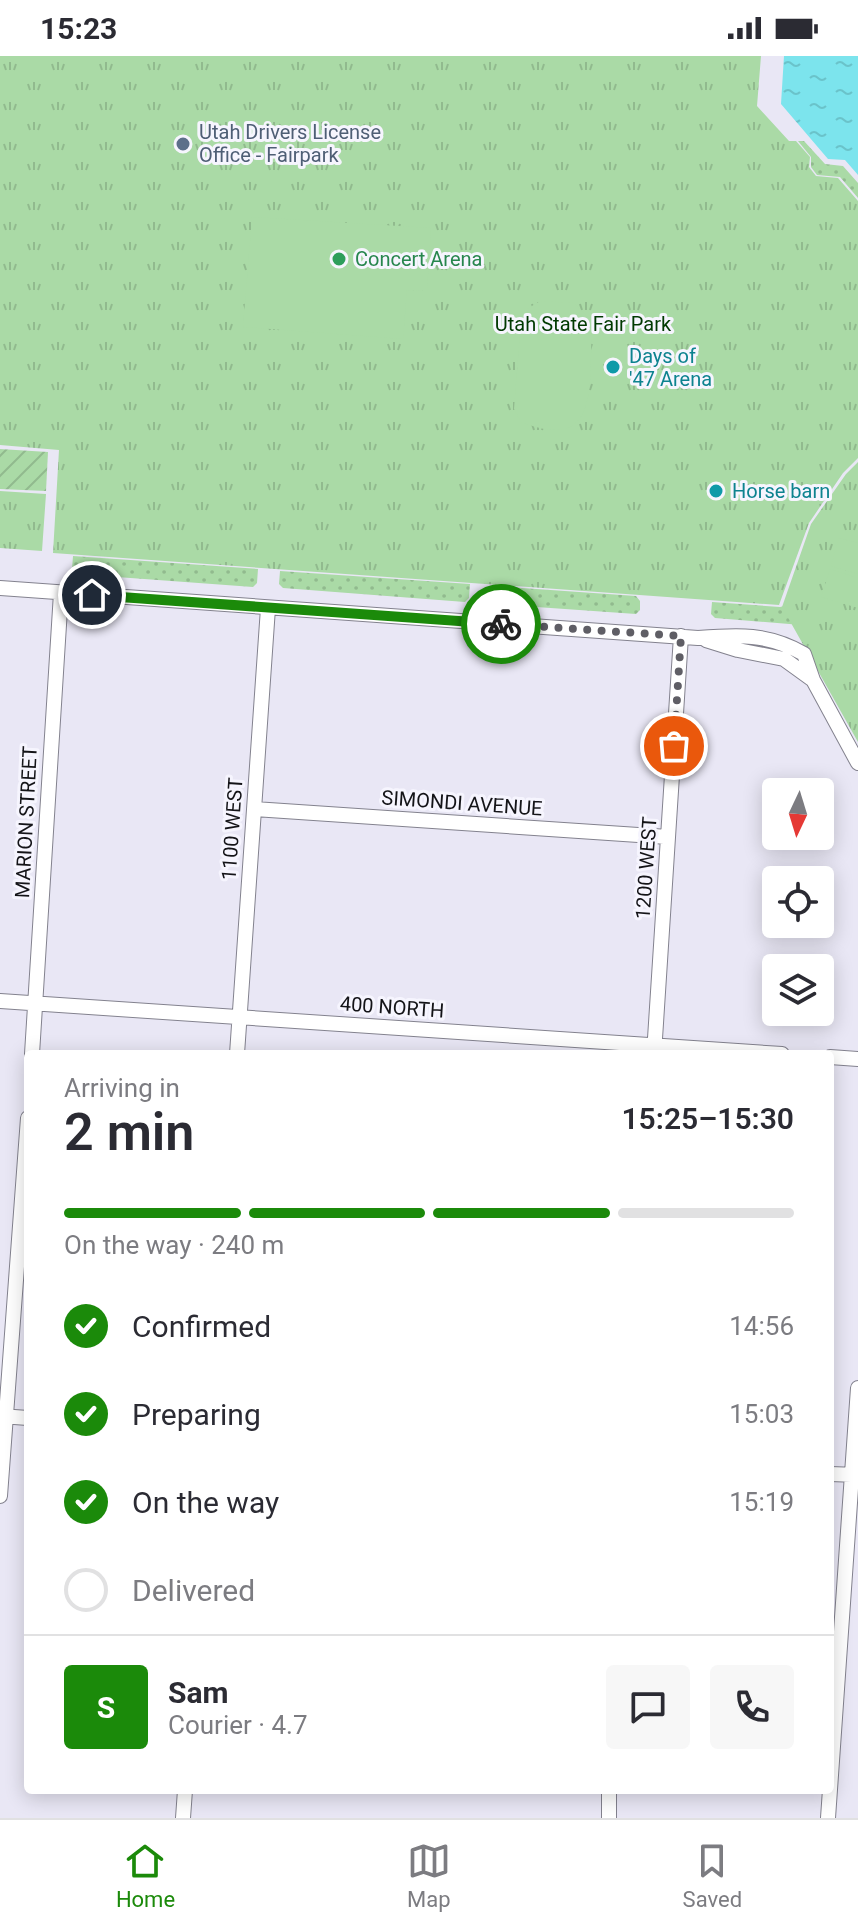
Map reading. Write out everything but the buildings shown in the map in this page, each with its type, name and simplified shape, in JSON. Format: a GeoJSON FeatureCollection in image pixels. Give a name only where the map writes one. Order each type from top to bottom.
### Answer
{"type":"FeatureCollection","features":[{"type":"Feature","properties":{"kind":"street"},"geometry":{"type":"LineString","coordinates":[[0,588],[698,638],[738,650],[799,659],[858,763]]}},
{"type":"Feature","properties":{"kind":"street","name":"MARION STREET"},"geometry":{"type":"LineString","coordinates":[[32,1050],[61,593]]}},
{"type":"Feature","properties":{"kind":"street","name":"1100 WEST"},"geometry":{"type":"LineString","coordinates":[[237,1050],[268,608]]}},
{"type":"Feature","properties":{"kind":"street","name":"1200 WEST"},"geometry":{"type":"LineString","coordinates":[[654,1050],[681,636]]}},
{"type":"Feature","properties":{"kind":"street","name":"SIMONDI AVENUE"},"geometry":{"type":"LineString","coordinates":[[254,809],[668,837]]}},
{"type":"Feature","properties":{"kind":"street","name":"400 NORTH"},"geometry":{"type":"LineString","coordinates":[[0,1001],[654,1050]]}},
{"type":"Feature","properties":{"kind":"street"},"geometry":{"type":"LineString","coordinates":[[834,1057],[858,1059]]}},
{"type":"Feature","properties":{"kind":"street"},"geometry":{"type":"LineString","coordinates":[[0,1496],[3,1416],[24,1166]]}},
{"type":"Feature","properties":{"kind":"street"},"geometry":{"type":"LineString","coordinates":[[834,1742],[855,1475],[858,1388]]}},
{"type":"Feature","properties":{"kind":"street"},"geometry":{"type":"LineString","coordinates":[[3,1416],[24,1418]]}},
{"type":"Feature","properties":{"kind":"street"},"geometry":{"type":"LineString","coordinates":[[834,1474],[855,1475]]}},
{"type":"Feature","properties":{"kind":"street"},"geometry":{"type":"LineString","coordinates":[[183,1818],[185,1794]]}},
{"type":"Feature","properties":{"kind":"street"},"geometry":{"type":"LineString","coordinates":[[609,1794],[609,1818]]}},
{"type":"Feature","properties":{"kind":"street"},"geometry":{"type":"LineString","coordinates":[[828,1818],[830,1794]]}},
{"type":"Feature","properties":{"kind":"green space","name":"Utah State Fair Park"},"geometry":{"type":"Polygon","coordinates":[[[0,56],[761,56],[757,106],[789,141],[796,141],[810,157],[809,167],[816,176],[838,178],[858,201],[858,458],[843,473],[809,523],[779,605],[53,553],[59,450],[0,445],[0,56]]]}},
{"type":"Feature","properties":{"kind":"green space"},"geometry":{"type":"Polygon","coordinates":[[[798,141],[804,141],[825,164],[843,166],[858,183],[858,198],[840,177],[817,175],[811,167],[811,157],[798,141]]]}},
{"type":"Feature","properties":{"kind":"green space","name":"Concert Arena"},"geometry":{"type":"Polygon","coordinates":[[[252,217],[431,228],[427,291],[407,290],[403,339],[243,327],[252,217]]]}},
{"type":"Feature","properties":{"kind":"green space"},"geometry":{"type":"Polygon","coordinates":[[[540,301],[574,303],[587,316],[592,328],[589,390],[585,408],[578,421],[566,429],[547,429],[521,422],[514,409],[521,320],[527,309],[540,301]]]}},
{"type":"Feature","properties":{"kind":"green space"},"geometry":{"type":"Polygon","coordinates":[[[0,449],[48,452],[46,491],[0,489],[0,449]]]}},
{"type":"Feature","properties":{"kind":"green space"},"geometry":{"type":"Polygon","coordinates":[[[858,462],[858,742],[782,607],[811,524],[858,462]]]}},
{"type":"Feature","properties":{"kind":"green space"},"geometry":{"type":"Polygon","coordinates":[[[0,491],[46,494],[42,551],[0,548],[0,491]]]}},
{"type":"Feature","properties":{"kind":"green space"},"geometry":{"type":"Polygon","coordinates":[[[839,538],[858,543],[858,574],[831,566],[839,538]]]}},
{"type":"Feature","properties":{"kind":"green space"},"geometry":{"type":"Polygon","coordinates":[[[73,556],[258,569],[257,583],[253,587],[76,574],[72,569],[73,556]]]}},
{"type":"Feature","properties":{"kind":"green space"},"geometry":{"type":"Polygon","coordinates":[[[830,569],[858,578],[858,608],[821,597],[830,569]]]}},
{"type":"Feature","properties":{"kind":"green space"},"geometry":{"type":"Polygon","coordinates":[[[280,571],[470,584],[469,598],[465,602],[283,588],[279,584],[280,571]]]}},
{"type":"Feature","properties":{"kind":"green space"},"geometry":{"type":"Polygon","coordinates":[[[492,586],[636,596],[640,601],[640,610],[636,614],[495,604],[491,599],[492,586]]]}},
{"type":"Feature","properties":{"kind":"green space"},"geometry":{"type":"Polygon","coordinates":[[[818,598],[850,629],[715,618],[711,614],[712,602],[780,607],[818,598]]]}},
{"type":"Feature","properties":{"kind":"water"},"geometry":{"type":"Polygon","coordinates":[[[784,56],[858,56],[858,175],[845,160],[828,159],[781,104],[784,56]]]}},
{"type":"Feature","properties":{"kind":"way so far"},"geometry":{"type":"LineString","coordinates":[[501,624],[681,636],[674,746]]}},
{"type":"Feature","properties":{"kind":"place","name":"Utah Drivers License Office - Fairpark"},"geometry":{"type":"Point","coordinates":[183,144]}},
{"type":"Feature","properties":{"kind":"place","name":"Concert Arena"},"geometry":{"type":"Point","coordinates":[339,259]}},
{"type":"Feature","properties":{"kind":"place","name":"Days of '47 Arena"},"geometry":{"type":"Point","coordinates":[613,367]}},
{"type":"Feature","properties":{"kind":"place","name":"Horse barn"},"geometry":{"type":"Point","coordinates":[716,491]}},
{"type":"Feature","properties":{"kind":"route"},"geometry":{"type":"LineString","coordinates":[[92,595],[501,624]]}}]}
